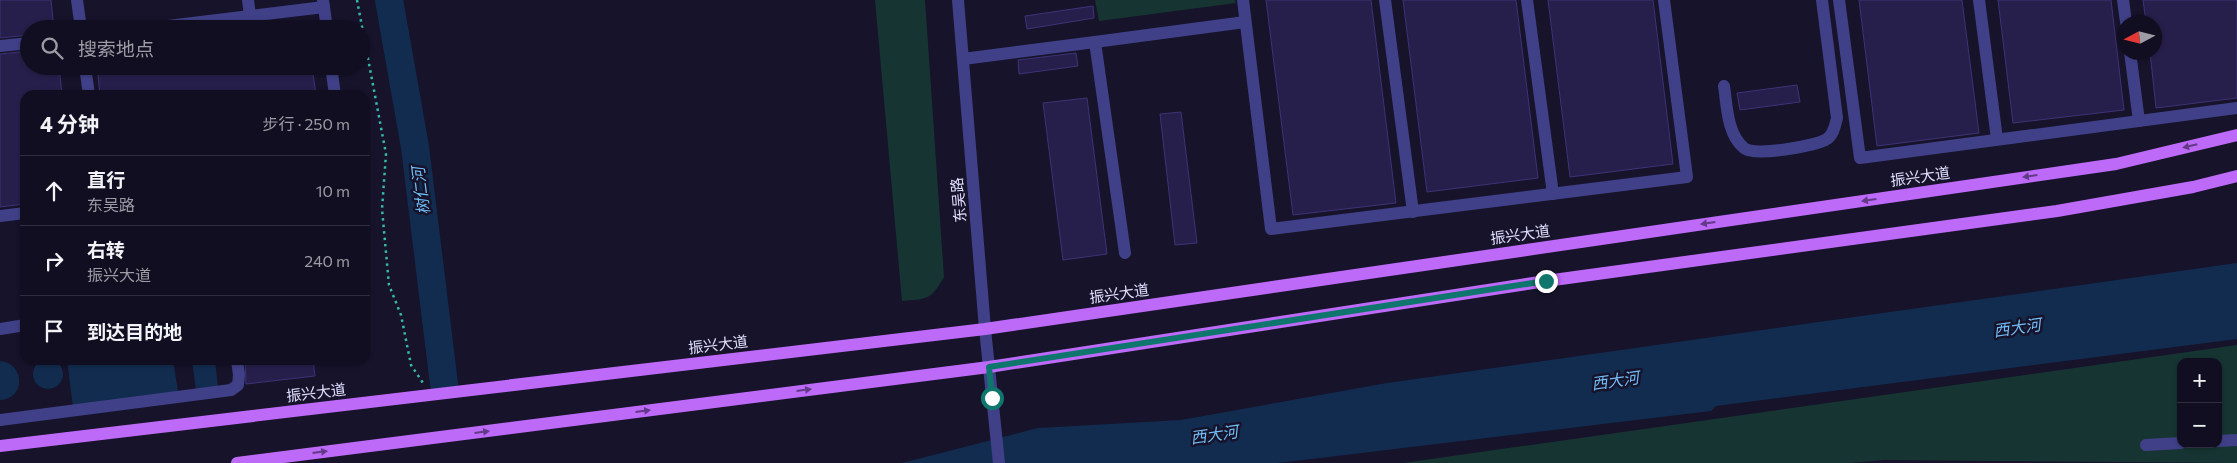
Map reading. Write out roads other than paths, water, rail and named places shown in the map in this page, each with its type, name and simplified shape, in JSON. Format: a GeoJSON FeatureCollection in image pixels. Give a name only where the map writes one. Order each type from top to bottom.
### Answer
{"type":"FeatureCollection","features":[{"type":"Feature","properties":{"kind":"main road","name":"振兴大道"},"geometry":{"type":"LineString","coordinates":[[0,446],[985,329],[2116,164],[2237,135]]}},
{"type":"Feature","properties":{"kind":"main road"},"geometry":{"type":"LineString","coordinates":[[237,463],[989,367],[1546,281],[2057,211],[2193,187],[2237,176]]}},
{"type":"Feature","properties":{"kind":"street"},"geometry":{"type":"LineString","coordinates":[[77,0],[80,20]]}},
{"type":"Feature","properties":{"kind":"street"},"geometry":{"type":"LineString","coordinates":[[248,0],[250,16]]}},
{"type":"Feature","properties":{"kind":"street","name":"东吴路"},"geometry":{"type":"LineString","coordinates":[[958,0],[985,329],[999,463]]}},
{"type":"Feature","properties":{"kind":"street"},"geometry":{"type":"LineString","coordinates":[[1242,0],[1272,229],[1686,177],[1664,0]]}},
{"type":"Feature","properties":{"kind":"street"},"geometry":{"type":"LineString","coordinates":[[1385,0],[1413,212]]}},
{"type":"Feature","properties":{"kind":"street"},"geometry":{"type":"LineString","coordinates":[[1527,0],[1553,194]]}},
{"type":"Feature","properties":{"kind":"street"},"geometry":{"type":"LineString","coordinates":[[1724,86],[1733,133],[1745,149],[1756,152],[1810,145],[1829,138],[1837,118],[1822,0]]}},
{"type":"Feature","properties":{"kind":"street"},"geometry":{"type":"LineString","coordinates":[[1839,0],[1860,158],[2237,108]]}},
{"type":"Feature","properties":{"kind":"street"},"geometry":{"type":"LineString","coordinates":[[1980,0],[1997,140]]}},
{"type":"Feature","properties":{"kind":"street"},"geometry":{"type":"LineString","coordinates":[[2123,0],[2125,15]]}},
{"type":"Feature","properties":{"kind":"street"},"geometry":{"type":"LineString","coordinates":[[217,20],[324,3],[326,20]]}},
{"type":"Feature","properties":{"kind":"street"},"geometry":{"type":"LineString","coordinates":[[963,59],[1245,22]]}},
{"type":"Feature","properties":{"kind":"street"},"geometry":{"type":"LineString","coordinates":[[1095,42],[1125,254]]}},
{"type":"Feature","properties":{"kind":"street"},"geometry":{"type":"LineString","coordinates":[[0,46],[20,44]]}},
{"type":"Feature","properties":{"kind":"street"},"geometry":{"type":"LineString","coordinates":[[2131,60],[2139,120]]}},
{"type":"Feature","properties":{"kind":"street"},"geometry":{"type":"LineString","coordinates":[[86,75],[88,90]]}},
{"type":"Feature","properties":{"kind":"street"},"geometry":{"type":"LineString","coordinates":[[332,75],[334,90]]}},
{"type":"Feature","properties":{"kind":"street"},"geometry":{"type":"LineString","coordinates":[[0,216],[20,213]]}},
{"type":"Feature","properties":{"kind":"street"},"geometry":{"type":"LineString","coordinates":[[0,329],[20,327]]}},
{"type":"Feature","properties":{"kind":"street"},"geometry":{"type":"LineString","coordinates":[[0,420],[231,390],[238,385],[238,365]]}},
{"type":"Feature","properties":{"kind":"street"},"geometry":{"type":"LineString","coordinates":[[2222,441],[2237,440]]}},
{"type":"Feature","properties":{"kind":"street"},"geometry":{"type":"LineString","coordinates":[[2146,445],[2177,443]]}},
{"type":"Feature","properties":{"kind":"water","name":"西大河"},"geometry":{"type":"Polygon","coordinates":[[[2237,263],[2237,339],[1716,406],[1711,411],[1278,463],[902,463],[1038,428],[1181,420],[1387,383],[2237,263]]]}},
{"type":"Feature","properties":{"kind":"water"},"geometry":{"type":"Polygon","coordinates":[[[0,361],[8,363],[14,368],[18,374],[19,381],[18,388],[14,394],[0,400],[0,361]]]}},
{"type":"Feature","properties":{"kind":"water"},"geometry":{"type":"Polygon","coordinates":[[[36,365],[60,365],[62,380],[54,388],[42,388],[34,380],[33,374],[36,365]]]}},
{"type":"Feature","properties":{"kind":"water"},"geometry":{"type":"Polygon","coordinates":[[[68,365],[174,365],[178,392],[73,407],[68,365]]]}},
{"type":"Feature","properties":{"kind":"water"},"geometry":{"type":"Polygon","coordinates":[[[193,365],[216,365],[218,387],[196,390],[193,365]]]}},
{"type":"Feature","properties":{"kind":"waterway","name":"树仁河"},"geometry":{"type":"LineString","coordinates":[[389,0],[415,147],[444,384]]}}]}
